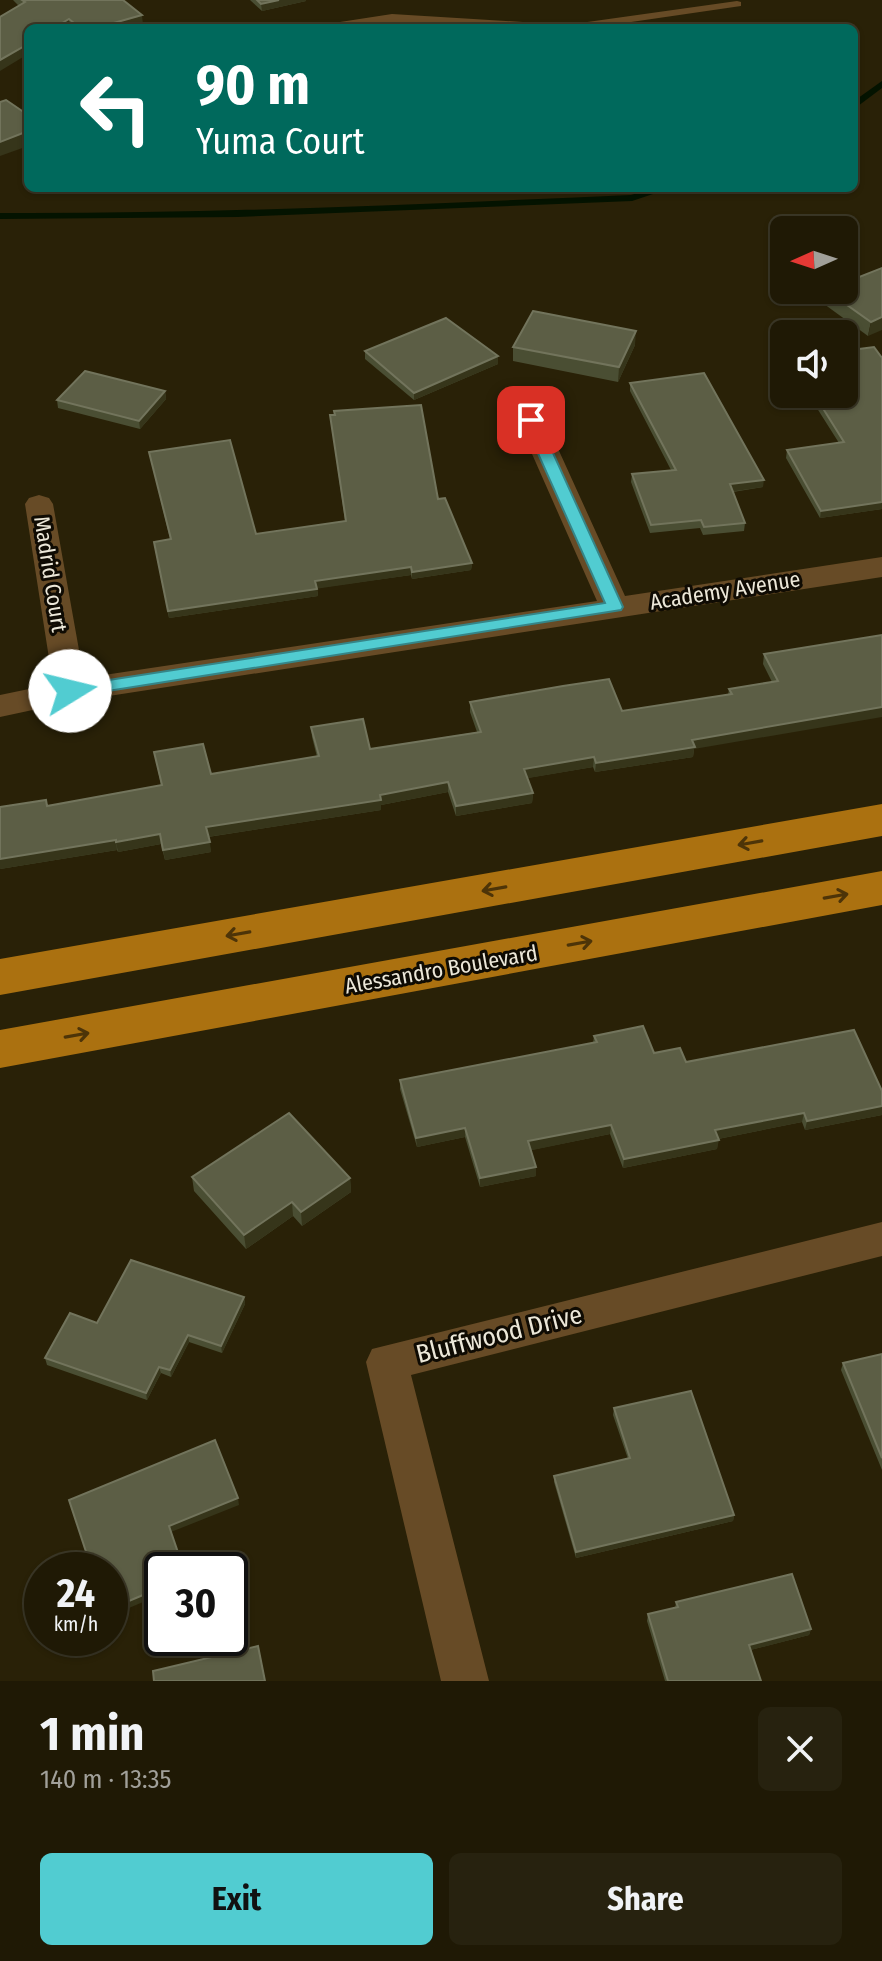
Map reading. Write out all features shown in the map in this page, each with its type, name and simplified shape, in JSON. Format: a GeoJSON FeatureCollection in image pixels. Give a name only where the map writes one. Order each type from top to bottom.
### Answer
{"type":"FeatureCollection","features":[{"type":"Feature","properties":{"kind":"main road"},"geometry":{"type":"LineString","coordinates":[[0,977],[882,820]]}},
{"type":"Feature","properties":{"kind":"main road","name":"Alessandro Boulevard"},"geometry":{"type":"LineString","coordinates":[[0,1049],[882,888]]}},
{"type":"Feature","properties":{"kind":"street"},"geometry":{"type":"LineString","coordinates":[[352,24],[392,10],[494,24]]}},
{"type":"Feature","properties":{"kind":"street"},"geometry":{"type":"LineString","coordinates":[[531,420],[615,607]]}},
{"type":"Feature","properties":{"kind":"street","name":"Madrid Court"},"geometry":{"type":"LineString","coordinates":[[39,504],[70,691]]}},
{"type":"Feature","properties":{"kind":"street","name":"Academy Avenue"},"geometry":{"type":"LineString","coordinates":[[0,706],[70,691],[882,567]]}},
{"type":"Feature","properties":{"kind":"street","name":"Bluffwood Drive"},"geometry":{"type":"LineString","coordinates":[[465,1681],[387,1362],[882,1239]]}},
{"type":"Feature","properties":{"kind":"lane"},"geometry":{"type":"LineString","coordinates":[[594,24],[737,4]]}},
{"type":"Feature","properties":{"kind":"building"},"geometry":{"type":"Polygon","coordinates":[[[22,0],[123,0],[142,15],[110,24],[75,24],[69,19],[61,24],[24,24],[24,46],[0,60],[0,17],[25,2],[22,0]]]}},
{"type":"Feature","properties":{"kind":"building"},"geometry":{"type":"Polygon","coordinates":[[[257,0],[279,0],[261,4],[257,0]]]}},
{"type":"Feature","properties":{"kind":"building"},"geometry":{"type":"Polygon","coordinates":[[[6,100],[24,112],[24,133],[0,142],[0,102],[6,100]]]}},
{"type":"Feature","properties":{"kind":"building"},"geometry":{"type":"Polygon","coordinates":[[[882,268],[882,317],[871,322],[846,304],[858,304],[858,277],[882,268]]]}},
{"type":"Feature","properties":{"kind":"building"},"geometry":{"type":"Polygon","coordinates":[[[533,311],[636,331],[619,367],[513,347],[533,311]]]}},
{"type":"Feature","properties":{"kind":"building"},"geometry":{"type":"Polygon","coordinates":[[[446,318],[498,356],[414,393],[365,351],[446,318]]]}},
{"type":"Feature","properties":{"kind":"building"},"geometry":{"type":"Polygon","coordinates":[[[874,347],[882,358],[882,502],[821,511],[787,450],[844,442],[823,408],[858,408],[858,349],[874,347]]]}},
{"type":"Feature","properties":{"kind":"building"},"geometry":{"type":"Polygon","coordinates":[[[85,371],[165,391],[139,421],[57,400],[85,371]]]}},
{"type":"Feature","properties":{"kind":"building"},"geometry":{"type":"Polygon","coordinates":[[[704,373],[764,480],[730,484],[745,523],[704,527],[701,520],[651,525],[632,474],[676,470],[630,383],[704,373]]]}},
{"type":"Feature","properties":{"kind":"building"},"geometry":{"type":"Polygon","coordinates":[[[421,405],[438,499],[445,498],[472,563],[412,572],[411,567],[315,581],[317,589],[168,611],[154,542],[171,539],[149,452],[230,440],[256,534],[346,521],[330,415],[335,415],[334,411],[421,405]]]}},
{"type":"Feature","properties":{"kind":"building"},"geometry":{"type":"Polygon","coordinates":[[[882,635],[882,707],[692,740],[695,747],[596,763],[594,757],[524,769],[533,793],[456,806],[448,782],[380,795],[381,800],[206,827],[210,842],[163,850],[160,834],[0,859],[0,807],[46,800],[47,806],[162,785],[154,752],[203,744],[211,774],[319,756],[311,727],[363,719],[370,749],[481,732],[470,702],[563,686],[609,679],[622,711],[732,694],[729,689],[778,681],[764,654],[882,635]]]}},
{"type":"Feature","properties":{"kind":"building"},"geometry":{"type":"Polygon","coordinates":[[[643,1026],[654,1053],[680,1048],[686,1062],[854,1030],[882,1091],[882,1106],[807,1121],[804,1113],[715,1130],[719,1140],[624,1159],[611,1125],[528,1141],[536,1167],[480,1178],[465,1128],[416,1138],[400,1080],[597,1042],[594,1036],[643,1026]]]}},
{"type":"Feature","properties":{"kind":"building"},"geometry":{"type":"Polygon","coordinates":[[[289,1113],[350,1178],[301,1212],[292,1202],[244,1235],[192,1177],[289,1113]]]}},
{"type":"Feature","properties":{"kind":"building"},"geometry":{"type":"Polygon","coordinates":[[[131,1260],[244,1297],[221,1346],[188,1335],[170,1370],[159,1367],[146,1393],[45,1358],[70,1313],[97,1323],[131,1260]]]}},
{"type":"Feature","properties":{"kind":"building"},"geometry":{"type":"Polygon","coordinates":[[[882,1354],[882,1458],[843,1363],[882,1354]]]}},
{"type":"Feature","properties":{"kind":"building"},"geometry":{"type":"Polygon","coordinates":[[[691,1391],[734,1515],[576,1552],[554,1476],[630,1458],[614,1408],[691,1391]]]}},
{"type":"Feature","properties":{"kind":"building"},"geometry":{"type":"Polygon","coordinates":[[[215,1440],[238,1498],[169,1526],[178,1552],[144,1552],[144,1595],[128,1601],[128,1552],[86,1552],[69,1500],[215,1440]]]}},
{"type":"Feature","properties":{"kind":"building"},"geometry":{"type":"Polygon","coordinates":[[[792,1574],[811,1629],[749,1645],[761,1681],[668,1681],[648,1614],[678,1607],[676,1602],[792,1574]]]}},
{"type":"Feature","properties":{"kind":"building"},"geometry":{"type":"Polygon","coordinates":[[[258,1646],[265,1681],[154,1681],[153,1671],[216,1656],[248,1656],[248,1648],[258,1646]]]}},
{"type":"Feature","properties":{"kind":"waterway"},"geometry":{"type":"LineString","coordinates":[[858,103],[882,84]]}},
{"type":"Feature","properties":{"kind":"waterway"},"geometry":{"type":"LineString","coordinates":[[0,216],[237,214],[632,198],[652,192]]}},
{"type":"Feature","properties":{"kind":"route"},"geometry":{"type":"LineString","coordinates":[[70,691],[615,607],[531,420]]}}]}
